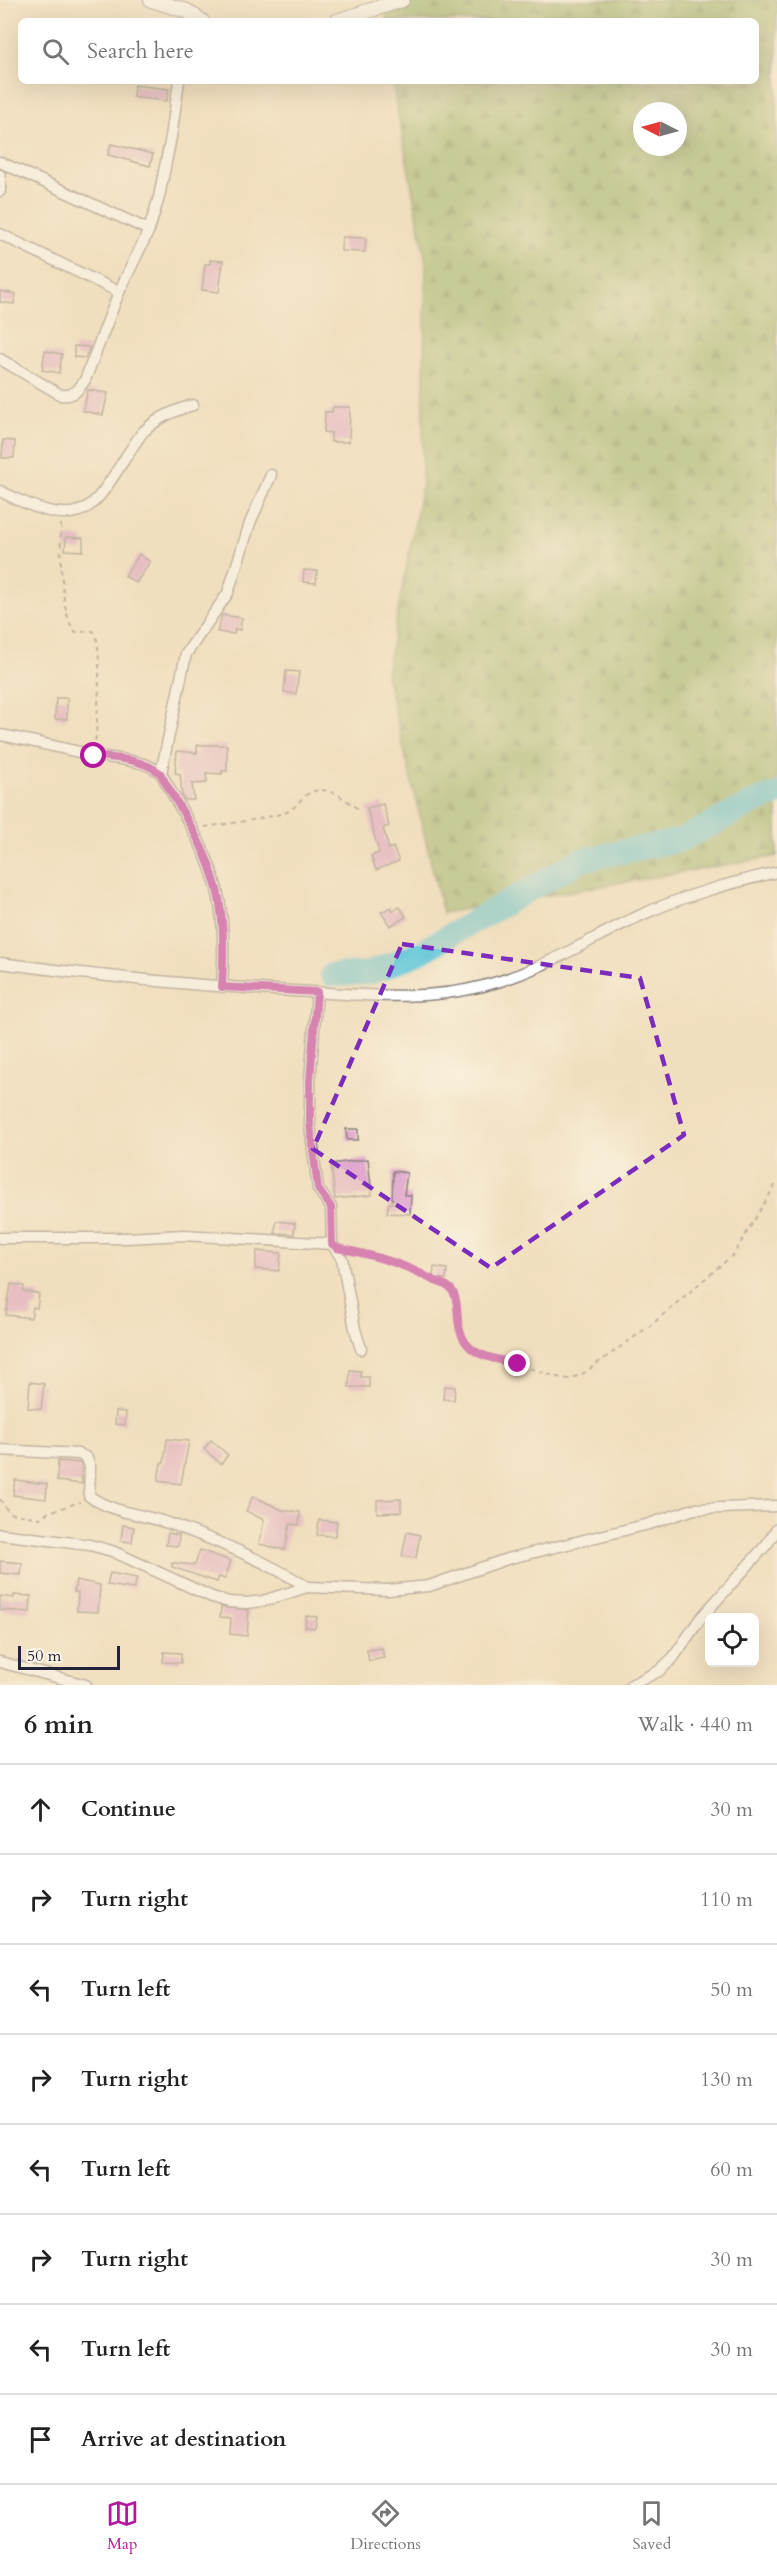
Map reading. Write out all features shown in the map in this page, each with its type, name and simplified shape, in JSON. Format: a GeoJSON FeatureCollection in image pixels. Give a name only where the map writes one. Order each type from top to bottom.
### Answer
{"type":"FeatureCollection","features":[{"type":"Feature","properties":{"kind":"street"},"geometry":{"type":"LineString","coordinates":[[151,0],[186,16]]}},
{"type":"Feature","properties":{"kind":"street"},"geometry":{"type":"LineString","coordinates":[[346,18],[402,0]]}},
{"type":"Feature","properties":{"kind":"street"},"geometry":{"type":"LineString","coordinates":[[0,359],[62,395],[68,396],[78,391],[85,380],[119,292],[149,230],[159,197],[171,137],[178,84]]}},
{"type":"Feature","properties":{"kind":"street"},"geometry":{"type":"LineString","coordinates":[[0,162],[149,230]]}},
{"type":"Feature","properties":{"kind":"street"},"geometry":{"type":"LineString","coordinates":[[0,176],[0,192]]}},
{"type":"Feature","properties":{"kind":"street"},"geometry":{"type":"LineString","coordinates":[[0,234],[29,246],[119,292]]}},
{"type":"Feature","properties":{"kind":"street"},"geometry":{"type":"LineString","coordinates":[[0,491],[27,505],[62,513],[78,513],[94,504],[142,433],[162,416],[193,405]]}},
{"type":"Feature","properties":{"kind":"street"},"geometry":{"type":"LineString","coordinates":[[160,773],[186,654],[228,593],[250,523],[271,475]]}},
{"type":"Feature","properties":{"kind":"street"},"geometry":{"type":"LineString","coordinates":[[0,735],[94,756],[136,761],[160,773],[214,878],[223,935],[222,987]]}},
{"type":"Feature","properties":{"kind":"street"},"geometry":{"type":"LineString","coordinates":[[0,963],[222,987],[373,995],[424,994],[479,987],[521,974],[551,962],[640,915],[702,893],[777,872]]}},
{"type":"Feature","properties":{"kind":"street"},"geometry":{"type":"LineString","coordinates":[[317,992],[310,1080],[310,1125],[318,1189],[331,1207],[334,1246],[342,1259],[361,1349]]}},
{"type":"Feature","properties":{"kind":"street"},"geometry":{"type":"LineString","coordinates":[[0,1238],[127,1238],[183,1235],[334,1246]]}},
{"type":"Feature","properties":{"kind":"street"},"geometry":{"type":"LineString","coordinates":[[0,1450],[79,1454],[87,1458],[90,1467],[89,1496],[107,1507],[166,1522],[267,1564],[307,1587]]}},
{"type":"Feature","properties":{"kind":"street"},"geometry":{"type":"LineString","coordinates":[[0,1534],[90,1545],[112,1551],[212,1597],[229,1602],[263,1601],[307,1587],[388,1590],[429,1586],[507,1559],[649,1524],[694,1509],[777,1506]]}},
{"type":"Feature","properties":{"kind":"street"},"geometry":{"type":"LineString","coordinates":[[632,1685],[658,1671],[673,1658],[700,1619],[767,1544],[777,1529]]}},
{"type":"Feature","properties":{"kind":"street"},"geometry":{"type":"LineString","coordinates":[[0,1662],[86,1685]]}},
{"type":"Feature","properties":{"kind":"path"},"geometry":{"type":"LineString","coordinates":[[62,513],[61,560],[69,624],[76,632],[93,631],[98,640],[94,756]]}},
{"type":"Feature","properties":{"kind":"path"},"geometry":{"type":"LineString","coordinates":[[190,829],[284,813],[296,806],[309,793],[319,791],[336,793],[360,812]]}},
{"type":"Feature","properties":{"kind":"path"},"geometry":{"type":"LineString","coordinates":[[334,1246],[379,1257],[416,1270],[448,1286],[455,1297],[460,1334],[465,1345],[473,1351],[551,1376],[570,1379],[584,1373],[651,1325],[734,1254],[777,1182]]}},
{"type":"Feature","properties":{"kind":"path"},"geometry":{"type":"LineString","coordinates":[[0,1499],[9,1513],[40,1518],[48,1512],[77,1504],[89,1496]]}},
{"type":"Feature","properties":{"kind":"highlighted area"},"geometry":{"type":"Polygon","coordinates":[[[402,944],[640,978],[684,1135],[491,1268],[313,1149],[402,944]]]}},
{"type":"Feature","properties":{"kind":"green space"},"geometry":{"type":"Polygon","coordinates":[[[385,0],[777,0],[777,856],[443,913],[386,674],[422,486],[426,263],[393,84],[759,84],[759,18],[387,18],[385,0]]]}},
{"type":"Feature","properties":{"kind":"building"},"geometry":{"type":"Polygon","coordinates":[[[134,85],[169,89],[167,101],[133,97],[134,85]]]}},
{"type":"Feature","properties":{"kind":"building"},"geometry":{"type":"Polygon","coordinates":[[[111,144],[153,154],[150,166],[108,155],[111,144]]]}},
{"type":"Feature","properties":{"kind":"building"},"geometry":{"type":"Polygon","coordinates":[[[342,237],[366,238],[365,252],[341,251],[342,237]]]}},
{"type":"Feature","properties":{"kind":"building"},"geometry":{"type":"Polygon","coordinates":[[[210,260],[223,261],[219,292],[202,290],[205,264],[210,264],[210,260]]]}},
{"type":"Feature","properties":{"kind":"building"},"geometry":{"type":"Polygon","coordinates":[[[0,291],[16,294],[14,304],[0,302],[0,291]]]}},
{"type":"Feature","properties":{"kind":"building"},"geometry":{"type":"Polygon","coordinates":[[[74,346],[90,347],[85,358],[74,357],[74,346]]]}},
{"type":"Feature","properties":{"kind":"building"},"geometry":{"type":"Polygon","coordinates":[[[45,351],[62,354],[59,373],[42,370],[45,351]]]}},
{"type":"Feature","properties":{"kind":"building"},"geometry":{"type":"Polygon","coordinates":[[[88,390],[108,393],[103,415],[83,411],[88,390]]]}},
{"type":"Feature","properties":{"kind":"building"},"geometry":{"type":"Polygon","coordinates":[[[333,407],[350,407],[349,442],[331,442],[331,433],[324,432],[325,412],[332,412],[333,407]]]}},
{"type":"Feature","properties":{"kind":"building"},"geometry":{"type":"Polygon","coordinates":[[[3,440],[15,441],[14,458],[2,458],[3,440]]]}},
{"type":"Feature","properties":{"kind":"building"},"geometry":{"type":"Polygon","coordinates":[[[66,537],[83,538],[83,551],[65,550],[66,537]]]}},
{"type":"Feature","properties":{"kind":"building"},"geometry":{"type":"Polygon","coordinates":[[[139,554],[150,562],[136,583],[125,576],[139,554]]]}},
{"type":"Feature","properties":{"kind":"building"},"geometry":{"type":"Polygon","coordinates":[[[304,570],[317,571],[316,583],[303,582],[304,570]]]}},
{"type":"Feature","properties":{"kind":"building"},"geometry":{"type":"Polygon","coordinates":[[[222,615],[242,618],[240,630],[235,629],[234,634],[217,632],[222,615]]]}},
{"type":"Feature","properties":{"kind":"building"},"geometry":{"type":"Polygon","coordinates":[[[286,671],[299,672],[296,694],[284,692],[286,671]]]}},
{"type":"Feature","properties":{"kind":"building"},"geometry":{"type":"Polygon","coordinates":[[[56,698],[67,698],[67,719],[55,719],[56,698]]]}},
{"type":"Feature","properties":{"kind":"building"},"geometry":{"type":"Polygon","coordinates":[[[197,745],[227,745],[227,771],[222,771],[222,774],[206,773],[207,783],[192,784],[194,800],[185,800],[182,795],[180,774],[175,773],[177,751],[197,753],[197,745]]]}},
{"type":"Feature","properties":{"kind":"building"},"geometry":{"type":"Polygon","coordinates":[[[383,804],[389,826],[383,828],[389,849],[393,847],[399,861],[376,870],[371,856],[379,853],[367,808],[383,804]]]}},
{"type":"Feature","properties":{"kind":"building"},"geometry":{"type":"Polygon","coordinates":[[[391,907],[393,911],[400,907],[406,917],[390,926],[381,912],[391,907]]]}},
{"type":"Feature","properties":{"kind":"building"},"geometry":{"type":"Polygon","coordinates":[[[346,1129],[358,1129],[358,1140],[347,1140],[346,1129]]]}},
{"type":"Feature","properties":{"kind":"building"},"geometry":{"type":"Polygon","coordinates":[[[368,1159],[372,1195],[335,1199],[331,1164],[368,1159]]]}},
{"type":"Feature","properties":{"kind":"building"},"geometry":{"type":"Polygon","coordinates":[[[393,1171],[407,1173],[404,1195],[411,1195],[410,1214],[387,1213],[389,1203],[392,1203],[393,1171]]]}},
{"type":"Feature","properties":{"kind":"building"},"geometry":{"type":"Polygon","coordinates":[[[276,1221],[295,1223],[294,1234],[275,1233],[276,1221]]]}},
{"type":"Feature","properties":{"kind":"building"},"geometry":{"type":"Polygon","coordinates":[[[257,1251],[281,1253],[279,1271],[255,1269],[257,1251]]]}},
{"type":"Feature","properties":{"kind":"building"},"geometry":{"type":"Polygon","coordinates":[[[434,1267],[447,1269],[446,1279],[433,1278],[434,1267]]]}},
{"type":"Feature","properties":{"kind":"building"},"geometry":{"type":"Polygon","coordinates":[[[11,1284],[24,1286],[23,1291],[39,1294],[37,1308],[33,1307],[31,1318],[6,1315],[11,1284]]]}},
{"type":"Feature","properties":{"kind":"building"},"geometry":{"type":"Polygon","coordinates":[[[350,1370],[361,1371],[360,1377],[369,1377],[369,1387],[349,1387],[350,1370]]]}},
{"type":"Feature","properties":{"kind":"building"},"geometry":{"type":"Polygon","coordinates":[[[30,1382],[44,1384],[41,1409],[28,1408],[30,1382]]]}},
{"type":"Feature","properties":{"kind":"building"},"geometry":{"type":"Polygon","coordinates":[[[444,1386],[455,1387],[454,1400],[443,1399],[444,1386]]]}},
{"type":"Feature","properties":{"kind":"building"},"geometry":{"type":"Polygon","coordinates":[[[116,1411],[126,1412],[125,1425],[115,1424],[116,1411]]]}},
{"type":"Feature","properties":{"kind":"building"},"geometry":{"type":"Polygon","coordinates":[[[167,1439],[189,1441],[181,1484],[158,1481],[161,1463],[164,1463],[167,1439]]]}},
{"type":"Feature","properties":{"kind":"building"},"geometry":{"type":"Polygon","coordinates":[[[211,1440],[228,1455],[221,1464],[204,1449],[211,1440]]]}},
{"type":"Feature","properties":{"kind":"building"},"geometry":{"type":"Polygon","coordinates":[[[58,1461],[81,1463],[82,1484],[57,1481],[58,1461]]]}},
{"type":"Feature","properties":{"kind":"building"},"geometry":{"type":"Polygon","coordinates":[[[15,1480],[47,1484],[46,1499],[13,1495],[15,1480]]]}},
{"type":"Feature","properties":{"kind":"building"},"geometry":{"type":"Polygon","coordinates":[[[253,1496],[282,1510],[300,1512],[299,1525],[290,1524],[285,1550],[259,1544],[264,1520],[246,1511],[253,1496]]]}},
{"type":"Feature","properties":{"kind":"building"},"geometry":{"type":"Polygon","coordinates":[[[401,1499],[401,1512],[377,1513],[377,1500],[401,1499]]]}},
{"type":"Feature","properties":{"kind":"building"},"geometry":{"type":"Polygon","coordinates":[[[319,1520],[337,1522],[335,1536],[317,1535],[319,1520]]]}},
{"type":"Feature","properties":{"kind":"building"},"geometry":{"type":"Polygon","coordinates":[[[123,1525],[134,1527],[132,1542],[121,1541],[123,1525]]]}},
{"type":"Feature","properties":{"kind":"building"},"geometry":{"type":"Polygon","coordinates":[[[407,1532],[420,1535],[416,1558],[402,1556],[407,1532]]]}},
{"type":"Feature","properties":{"kind":"building"},"geometry":{"type":"Polygon","coordinates":[[[168,1533],[179,1535],[178,1546],[166,1545],[168,1533]]]}},
{"type":"Feature","properties":{"kind":"building"},"geometry":{"type":"Polygon","coordinates":[[[200,1550],[231,1561],[225,1579],[219,1577],[217,1582],[172,1567],[172,1563],[195,1565],[200,1550]]]}},
{"type":"Feature","properties":{"kind":"building"},"geometry":{"type":"Polygon","coordinates":[[[0,1561],[22,1563],[21,1575],[0,1573],[0,1561]]]}},
{"type":"Feature","properties":{"kind":"building"},"geometry":{"type":"Polygon","coordinates":[[[110,1573],[137,1578],[134,1589],[107,1585],[110,1573]]]}},
{"type":"Feature","properties":{"kind":"building"},"geometry":{"type":"Polygon","coordinates":[[[76,1580],[100,1585],[98,1612],[77,1611],[78,1592],[74,1592],[76,1580]]]}},
{"type":"Feature","properties":{"kind":"building"},"geometry":{"type":"Polygon","coordinates":[[[14,1595],[31,1596],[30,1612],[0,1610],[0,1596],[14,1598],[14,1595]]]}},
{"type":"Feature","properties":{"kind":"building"},"geometry":{"type":"Polygon","coordinates":[[[221,1607],[249,1610],[247,1636],[230,1634],[231,1618],[220,1617],[221,1607]]]}},
{"type":"Feature","properties":{"kind":"building"},"geometry":{"type":"Polygon","coordinates":[[[306,1616],[317,1617],[315,1628],[305,1627],[306,1616]]]}},
{"type":"Feature","properties":{"kind":"building"},"geometry":{"type":"Polygon","coordinates":[[[382,1648],[384,1658],[369,1661],[367,1650],[382,1648]]]}},
{"type":"Feature","properties":{"kind":"building"},"geometry":{"type":"Polygon","coordinates":[[[164,1652],[181,1653],[181,1663],[163,1662],[164,1652]]]}},
{"type":"Feature","properties":{"kind":"waterway"},"geometry":{"type":"LineString","coordinates":[[332,975],[369,973],[419,953],[581,860],[681,840],[757,801],[777,794]]}},
{"type":"Feature","properties":{"kind":"route"},"geometry":{"type":"LineString","coordinates":[[94,756],[136,761],[160,773],[205,856],[214,878],[223,935],[222,987],[317,992],[310,1080],[310,1125],[318,1189],[331,1207],[332,1244],[337,1248],[379,1257],[416,1270],[448,1286],[452,1290],[458,1307],[460,1334],[465,1345],[486,1356],[518,1364]]}}]}
